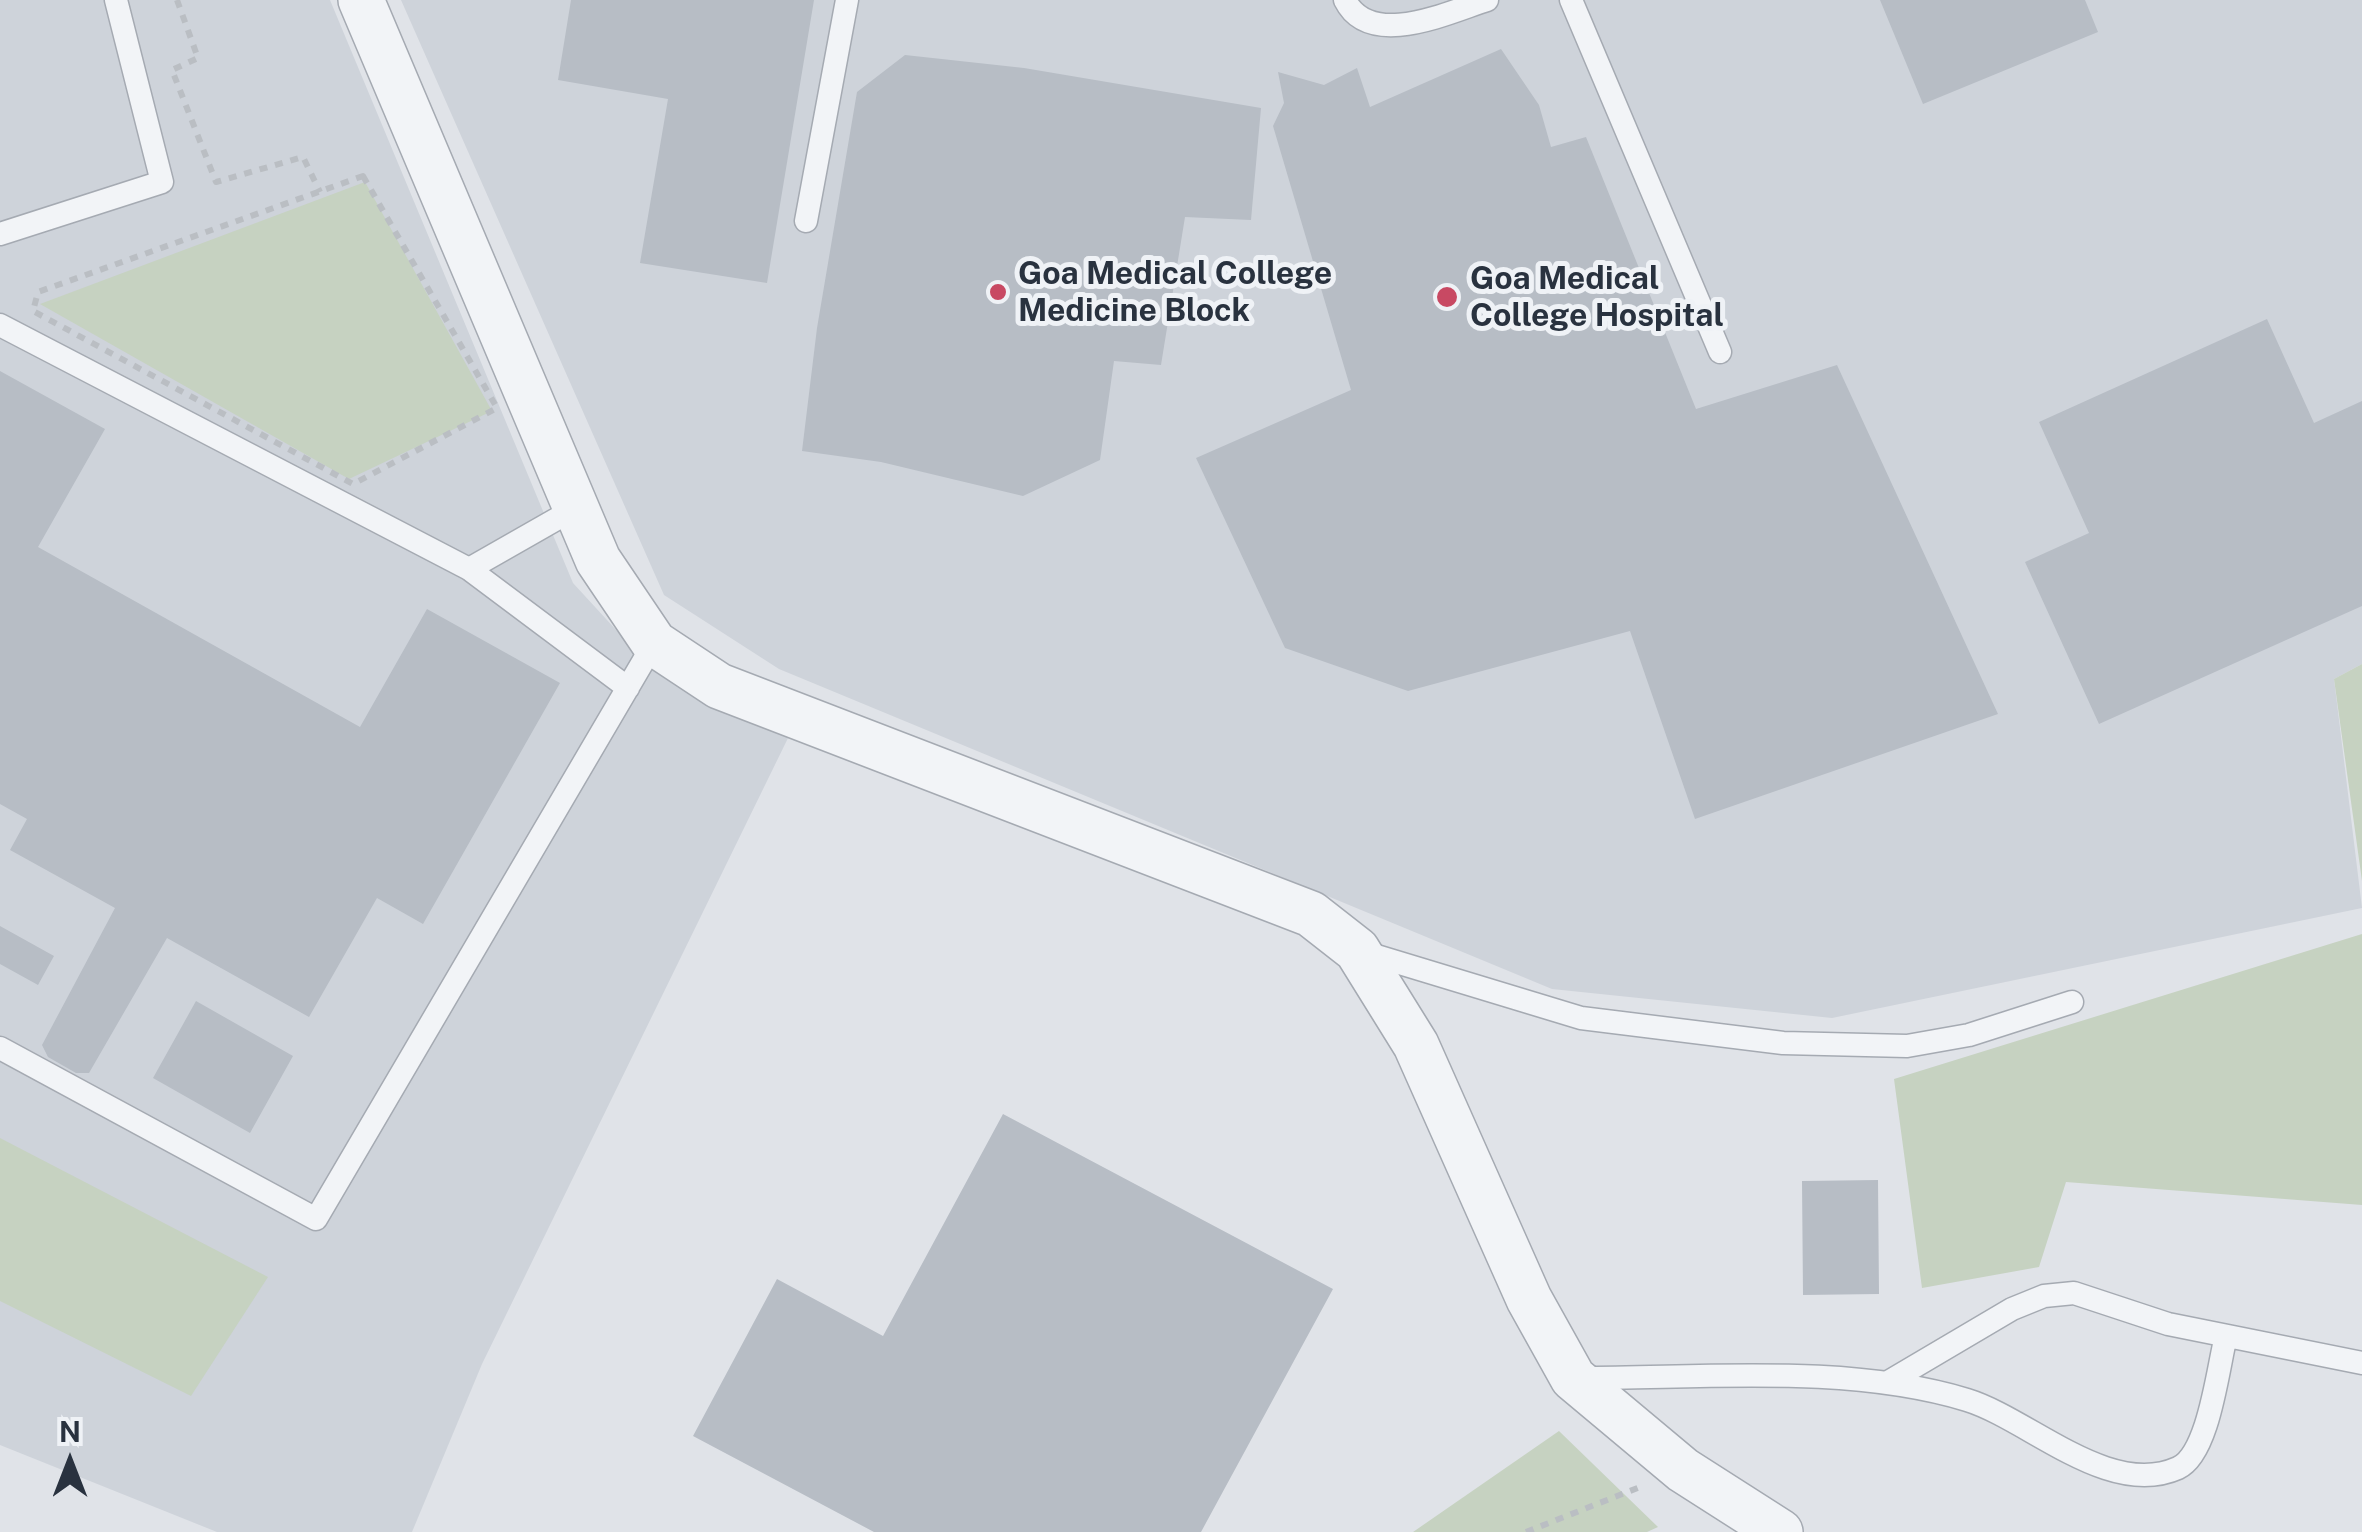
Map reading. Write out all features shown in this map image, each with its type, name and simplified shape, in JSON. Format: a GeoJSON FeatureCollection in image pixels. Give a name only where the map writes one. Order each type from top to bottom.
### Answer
{"type":"FeatureCollection","features":[{"type":"Feature","properties":{"kind":"street"},"geometry":{"type":"LineString","coordinates":[[362,0],[598,560],[654,643],[719,686],[1311,914],[1357,950],[1416,1044],[1529,1299],[1573,1378],[1683,1470],[1780,1532]]}},
{"type":"Feature","properties":{"kind":"lane"},"geometry":{"type":"LineString","coordinates":[[0,234],[162,182],[116,0]]}},
{"type":"Feature","properties":{"kind":"lane"},"geometry":{"type":"LineString","coordinates":[[806,221],[847,0]]}},
{"type":"Feature","properties":{"kind":"lane"},"geometry":{"type":"LineString","coordinates":[[1345,0],[1349,8],[1379,24],[1411,24],[1486,0]]}},
{"type":"Feature","properties":{"kind":"lane"},"geometry":{"type":"LineString","coordinates":[[1572,0],[1720,352]]}},
{"type":"Feature","properties":{"kind":"lane"},"geometry":{"type":"LineString","coordinates":[[0,324],[469,569],[628,688]]}},
{"type":"Feature","properties":{"kind":"lane"},"geometry":{"type":"LineString","coordinates":[[469,569],[576,508]]}},
{"type":"Feature","properties":{"kind":"lane"},"geometry":{"type":"LineString","coordinates":[[0,1048],[316,1219],[654,643]]}},
{"type":"Feature","properties":{"kind":"lane"},"geometry":{"type":"LineString","coordinates":[[1357,950],[1581,1018],[1783,1042],[1907,1046],[1969,1034],[2072,1002]]}},
{"type":"Feature","properties":{"kind":"lane"},"geometry":{"type":"LineString","coordinates":[[1890,1381],[2012,1309],[2044,1296],[2074,1293],[2168,1324],[2362,1364]]}},
{"type":"Feature","properties":{"kind":"lane"},"geometry":{"type":"LineString","coordinates":[[1573,1378],[1890,1381],[1972,1402],[2084,1460],[2146,1475],[2181,1468],[2200,1446],[2226,1336]]}},
{"type":"Feature","properties":{"kind":"path"},"geometry":{"type":"LineString","coordinates":[[177,0],[198,58],[172,70],[216,182],[303,156],[320,192]]}},
{"type":"Feature","properties":{"kind":"path"},"geometry":{"type":"LineString","coordinates":[[364,176],[497,408],[352,484],[33,311],[38,292],[320,192],[364,176]]}},
{"type":"Feature","properties":{"kind":"path"},"geometry":{"type":"LineString","coordinates":[[1526,1532],[1683,1470]]}},
{"type":"Feature","properties":{"kind":"shaded area"},"geometry":{"type":"Polygon","coordinates":[[[0,0],[330,0],[573,583],[652,669],[789,736],[482,1364],[412,1532],[217,1532],[0,1445],[0,0]]]}},
{"type":"Feature","properties":{"kind":"shaded area","name":"Goa Medical College Hospital"},"geometry":{"type":"Polygon","coordinates":[[[401,0],[2362,0],[2362,664],[2334,679],[2362,908],[1832,1018],[1552,989],[779,669],[664,595],[401,0]]]}},
{"type":"Feature","properties":{"kind":"green space"},"geometry":{"type":"Polygon","coordinates":[[[365,182],[492,411],[349,479],[40,304],[365,182]]]}},
{"type":"Feature","properties":{"kind":"green space"},"geometry":{"type":"Polygon","coordinates":[[[2362,664],[2362,881],[2334,679],[2362,664]]]}},
{"type":"Feature","properties":{"kind":"green space"},"geometry":{"type":"Polygon","coordinates":[[[2362,934],[2362,1205],[2066,1182],[2039,1267],[1922,1288],[1894,1079],[2362,934]]]}},
{"type":"Feature","properties":{"kind":"green space"},"geometry":{"type":"Polygon","coordinates":[[[0,1138],[268,1277],[191,1396],[0,1301],[0,1138]]]}},
{"type":"Feature","properties":{"kind":"green space"},"geometry":{"type":"Polygon","coordinates":[[[1559,1431],[1658,1527],[1647,1532],[1413,1532],[1559,1431]]]}},
{"type":"Feature","properties":{"kind":"building"},"geometry":{"type":"Polygon","coordinates":[[[571,0],[814,0],[767,283],[640,263],[668,99],[558,80],[571,0]]]}},
{"type":"Feature","properties":{"kind":"building"},"geometry":{"type":"Polygon","coordinates":[[[1880,0],[2085,0],[2098,32],[1923,104],[1880,0]]]}},
{"type":"Feature","properties":{"kind":"building"},"geometry":{"type":"Polygon","coordinates":[[[1501,49],[1539,105],[1551,147],[1586,137],[1696,409],[1837,365],[1998,714],[1695,819],[1630,631],[1408,691],[1285,648],[1196,458],[1351,390],[1273,126],[1284,103],[1278,72],[1324,85],[1357,68],[1370,107],[1501,49]]]}},
{"type":"Feature","properties":{"kind":"building","name":"Goa Medical College Medicine Block"},"geometry":{"type":"Polygon","coordinates":[[[905,55],[1024,68],[1261,108],[1251,220],[1185,217],[1161,365],[1114,361],[1100,460],[1023,496],[881,462],[802,451],[817,328],[857,92],[905,55]]]}},
{"type":"Feature","properties":{"kind":"building"},"geometry":{"type":"Polygon","coordinates":[[[2267,319],[2314,423],[2362,401],[2362,606],[2099,724],[2025,562],[2089,533],[2039,422],[2267,319]]]}},
{"type":"Feature","properties":{"kind":"building"},"geometry":{"type":"Polygon","coordinates":[[[0,371],[105,429],[38,547],[360,727],[427,609],[560,683],[423,924],[377,898],[309,1017],[167,938],[89,1073],[76,1073],[48,1057],[42,1045],[115,908],[10,850],[27,819],[0,804],[0,371]]]}},
{"type":"Feature","properties":{"kind":"building"},"geometry":{"type":"Polygon","coordinates":[[[0,926],[54,956],[38,985],[0,964],[0,926]]]}},
{"type":"Feature","properties":{"kind":"building"},"geometry":{"type":"Polygon","coordinates":[[[196,1001],[293,1056],[250,1133],[153,1078],[196,1001]]]}},
{"type":"Feature","properties":{"kind":"building"},"geometry":{"type":"Polygon","coordinates":[[[1003,1114],[1333,1289],[1201,1532],[874,1532],[693,1436],[777,1279],[883,1336],[1003,1114]]]}},
{"type":"Feature","properties":{"kind":"building"},"geometry":{"type":"Polygon","coordinates":[[[1878,1180],[1879,1294],[1803,1295],[1802,1181],[1878,1180]]]}},
{"type":"Feature","properties":{"kind":"place","name":"Goa Medical College Medicine Block"},"geometry":{"type":"Point","coordinates":[998,292]}},
{"type":"Feature","properties":{"kind":"place","name":"Goa Medical College Hospital"},"geometry":{"type":"Point","coordinates":[1447,297]}}]}
